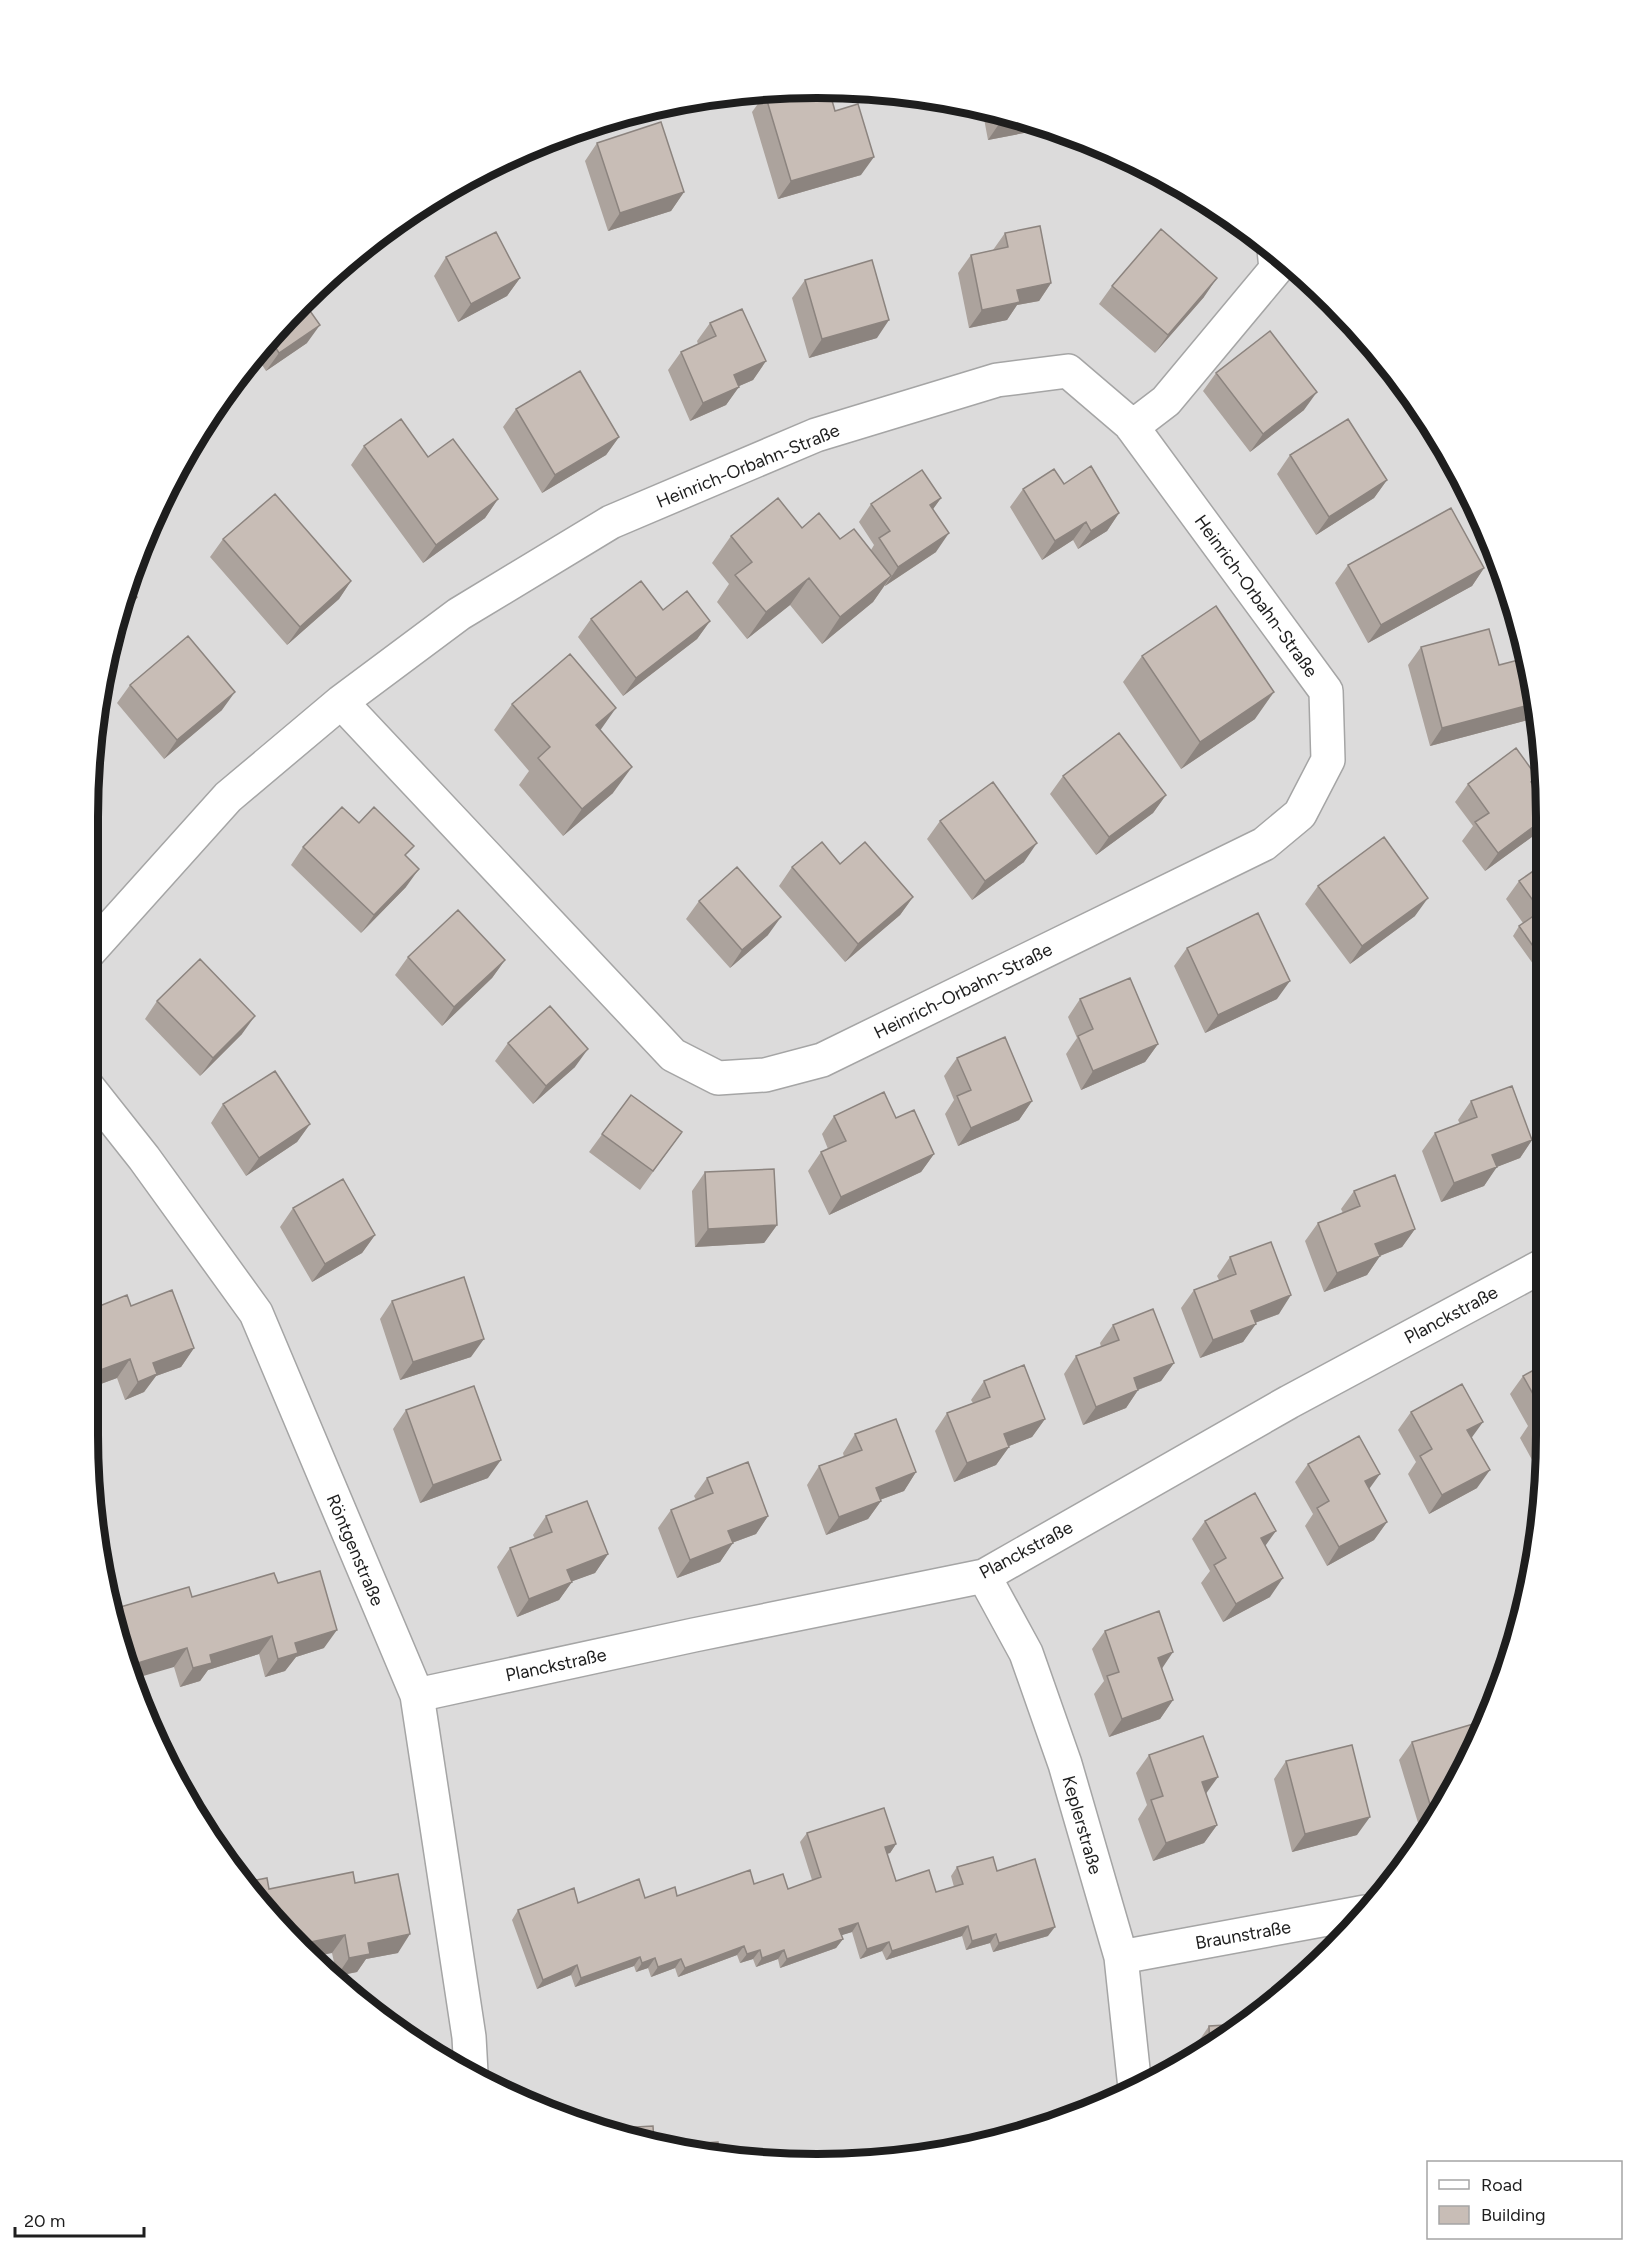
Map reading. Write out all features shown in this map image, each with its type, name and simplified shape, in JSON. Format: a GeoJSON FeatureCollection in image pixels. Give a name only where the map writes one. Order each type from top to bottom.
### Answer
{"type":"FeatureCollection","features":[{"type":"Feature","properties":{"kind":"street"},"geometry":{"type":"LineString","coordinates":[[1132,427],[1166,401],[1276,269],[1275,263]]}},
{"type":"Feature","properties":{"kind":"street","name":"Heinrich-Orbahn-Straße"},"geometry":{"type":"LineString","coordinates":[[98,942],[228,797],[342,702],[459,614],[611,522],[816,435],[997,380],[1068,371],[1132,427],[1326,691],[1328,760],[1300,814],[1264,844],[822,1060],[765,1075],[718,1078],[673,1055],[342,702]]}},
{"type":"Feature","properties":{"kind":"street","name":"Röntgenstraße"},"geometry":{"type":"LineString","coordinates":[[98,1100],[144,1158],[256,1313],[417,1695],[469,2037],[471,2064]]}},
{"type":"Feature","properties":{"kind":"street","name":"Planckstraße"},"geometry":{"type":"LineString","coordinates":[[417,1695],[694,1635],[984,1576],[1289,1402],[1536,1269]]}},
{"type":"Feature","properties":{"kind":"street","name":"Keplerstraße"},"geometry":{"type":"LineString","coordinates":[[984,1576],[1026,1653],[1065,1764],[1121,1957],[1134,2079]]}},
{"type":"Feature","properties":{"kind":"street","name":"Braunstraße"},"geometry":{"type":"LineString","coordinates":[[1121,1957],[1352,1914]]}},
{"type":"Feature","properties":{"kind":"shaded area"},"geometry":{"type":"Polygon","coordinates":[[[817,98],[864,99],[957,111],[1003,122],[1092,152],[1177,194],[1217,219],[1255,246],[1326,308],[1388,379],[1440,457],[1482,542],[1512,631],[1523,677],[1535,770],[1536,817],[1536,1434],[1535,1481],[1523,1574],[1512,1620],[1482,1709],[1440,1794],[1415,1834],[1388,1872],[1326,1943],[1255,2005],[1177,2057],[1092,2099],[1003,2129],[957,2140],[864,2152],[817,2154],[770,2152],[677,2140],[586,2115],[542,2099],[457,2057],[379,2005],[308,1943],[246,1872],[194,1794],[152,1709],[122,1620],[111,1574],[99,1481],[98,1434],[98,817],[99,770],[111,677],[122,631],[152,542],[194,457],[246,379],[308,308],[379,246],[417,219],[457,194],[542,152],[631,122],[677,111],[770,99],[817,98]]]}},
{"type":"Feature","properties":{"kind":"building"},"geometry":{"type":"Polygon","coordinates":[[[831,98],[835,111],[858,104],[874,157],[791,181],[767,99],[831,98]]]}},
{"type":"Feature","properties":{"kind":"building"},"geometry":{"type":"Polygon","coordinates":[[[661,122],[684,192],[620,213],[597,143],[661,122]]]}},
{"type":"Feature","properties":{"kind":"building"},"geometry":{"type":"Polygon","coordinates":[[[1040,226],[1051,283],[1017,290],[1020,302],[982,310],[971,255],[1008,247],[1005,233],[1040,226]]]}},
{"type":"Feature","properties":{"kind":"building"},"geometry":{"type":"Polygon","coordinates":[[[1161,229],[1217,278],[1168,335],[1112,286],[1161,229]]]}},
{"type":"Feature","properties":{"kind":"building"},"geometry":{"type":"Polygon","coordinates":[[[496,232],[520,278],[471,304],[446,257],[496,232]]]}},
{"type":"Feature","properties":{"kind":"building"},"geometry":{"type":"Polygon","coordinates":[[[872,260],[889,320],[822,339],[805,280],[872,260]]]}},
{"type":"Feature","properties":{"kind":"building"},"geometry":{"type":"Polygon","coordinates":[[[308,308],[320,325],[279,353],[274,345],[308,308]]]}},
{"type":"Feature","properties":{"kind":"building"},"geometry":{"type":"Polygon","coordinates":[[[742,309],[766,361],[734,375],[739,387],[703,403],[681,352],[716,336],[710,323],[742,309]]]}},
{"type":"Feature","properties":{"kind":"building"},"geometry":{"type":"Polygon","coordinates":[[[1270,331],[1317,392],[1263,434],[1216,373],[1270,331]]]}},
{"type":"Feature","properties":{"kind":"building"},"geometry":{"type":"Polygon","coordinates":[[[580,371],[619,437],[555,475],[516,409],[580,371]]]}},
{"type":"Feature","properties":{"kind":"building"},"geometry":{"type":"Polygon","coordinates":[[[401,419],[428,457],[453,439],[498,499],[436,545],[364,446],[401,419]]]}},
{"type":"Feature","properties":{"kind":"building"},"geometry":{"type":"Polygon","coordinates":[[[1348,419],[1387,480],[1329,517],[1290,455],[1348,419]]]}},
{"type":"Feature","properties":{"kind":"building"},"geometry":{"type":"Polygon","coordinates":[[[1091,466],[1119,513],[1091,531],[1086,522],[1055,541],[1023,489],[1054,469],[1064,484],[1091,466]]]}},
{"type":"Feature","properties":{"kind":"building"},"geometry":{"type":"Polygon","coordinates":[[[922,470],[941,498],[930,505],[949,533],[898,567],[879,538],[890,531],[871,504],[922,470]]]}},
{"type":"Feature","properties":{"kind":"building"},"geometry":{"type":"Polygon","coordinates":[[[275,494],[351,581],[300,627],[223,539],[275,494]]]}},
{"type":"Feature","properties":{"kind":"building"},"geometry":{"type":"Polygon","coordinates":[[[778,498],[802,528],[819,513],[840,539],[854,529],[891,576],[840,617],[809,578],[766,612],[735,575],[752,562],[731,536],[778,498]]]}},
{"type":"Feature","properties":{"kind":"building"},"geometry":{"type":"Polygon","coordinates":[[[1451,508],[1484,568],[1381,625],[1348,565],[1451,508]]]}},
{"type":"Feature","properties":{"kind":"building"},"geometry":{"type":"Polygon","coordinates":[[[641,581],[663,610],[687,591],[710,621],[636,678],[591,619],[641,581]]]}},
{"type":"Feature","properties":{"kind":"building"},"geometry":{"type":"Polygon","coordinates":[[[134,594],[137,597],[130,604],[134,594]]]}},
{"type":"Feature","properties":{"kind":"building"},"geometry":{"type":"Polygon","coordinates":[[[1216,606],[1274,692],[1200,742],[1142,656],[1216,606]]]}},
{"type":"Feature","properties":{"kind":"building"},"geometry":{"type":"Polygon","coordinates":[[[1489,629],[1499,665],[1519,660],[1527,705],[1442,728],[1421,647],[1489,629]]]}},
{"type":"Feature","properties":{"kind":"building"},"geometry":{"type":"Polygon","coordinates":[[[188,636],[235,692],[177,740],[130,685],[188,636]]]}},
{"type":"Feature","properties":{"kind":"building"},"geometry":{"type":"Polygon","coordinates":[[[570,654],[616,708],[596,725],[632,767],[582,809],[538,758],[550,747],[512,704],[570,654]]]}},
{"type":"Feature","properties":{"kind":"building"},"geometry":{"type":"Polygon","coordinates":[[[1119,733],[1166,795],[1109,837],[1063,776],[1119,733]]]}},
{"type":"Feature","properties":{"kind":"building"},"geometry":{"type":"Polygon","coordinates":[[[1516,748],[1535,774],[1535,779],[1531,782],[1535,788],[1536,825],[1498,853],[1475,822],[1489,813],[1468,784],[1516,748]]]}},
{"type":"Feature","properties":{"kind":"building"},"geometry":{"type":"Polygon","coordinates":[[[993,782],[1037,843],[985,881],[940,821],[993,782]]]}},
{"type":"Feature","properties":{"kind":"building"},"geometry":{"type":"Polygon","coordinates":[[[342,807],[359,823],[374,807],[414,846],[405,855],[419,869],[374,915],[303,847],[342,807]]]}},
{"type":"Feature","properties":{"kind":"building"},"geometry":{"type":"Polygon","coordinates":[[[1384,837],[1428,898],[1362,946],[1318,886],[1384,837]]]}},
{"type":"Feature","properties":{"kind":"building"},"geometry":{"type":"Polygon","coordinates":[[[822,842],[840,864],[865,842],[913,897],[858,944],[792,867],[822,842]]]}},
{"type":"Feature","properties":{"kind":"building"},"geometry":{"type":"Polygon","coordinates":[[[737,867],[781,917],[742,950],[699,901],[737,867]]]}},
{"type":"Feature","properties":{"kind":"building"},"geometry":{"type":"Polygon","coordinates":[[[1536,869],[1536,905],[1519,881],[1536,869]]]}},
{"type":"Feature","properties":{"kind":"building"},"geometry":{"type":"Polygon","coordinates":[[[458,910],[505,960],[454,1007],[408,957],[458,910]]]}},
{"type":"Feature","properties":{"kind":"building"},"geometry":{"type":"Polygon","coordinates":[[[1258,913],[1290,981],[1218,1015],[1187,948],[1258,913]]]}},
{"type":"Feature","properties":{"kind":"building"},"geometry":{"type":"Polygon","coordinates":[[[1532,917],[1536,923],[1536,950],[1519,926],[1532,917]]]}},
{"type":"Feature","properties":{"kind":"building"},"geometry":{"type":"Polygon","coordinates":[[[200,959],[255,1016],[213,1058],[157,1001],[200,959]]]}},
{"type":"Feature","properties":{"kind":"building"},"geometry":{"type":"Polygon","coordinates":[[[1130,978],[1158,1044],[1093,1071],[1078,1036],[1093,1029],[1080,999],[1130,978]]]}},
{"type":"Feature","properties":{"kind":"building"},"geometry":{"type":"Polygon","coordinates":[[[550,1006],[588,1049],[546,1086],[508,1043],[550,1006]]]}},
{"type":"Feature","properties":{"kind":"building"},"geometry":{"type":"Polygon","coordinates":[[[1005,1037],[1032,1101],[971,1128],[957,1096],[971,1090],[957,1058],[1005,1037]]]}},
{"type":"Feature","properties":{"kind":"building"},"geometry":{"type":"Polygon","coordinates":[[[275,1071],[310,1124],[259,1158],[223,1104],[275,1071]]]}},
{"type":"Feature","properties":{"kind":"building"},"geometry":{"type":"Polygon","coordinates":[[[1512,1086],[1532,1140],[1492,1155],[1497,1167],[1454,1183],[1435,1133],[1477,1117],[1471,1101],[1512,1086]]]}},
{"type":"Feature","properties":{"kind":"building"},"geometry":{"type":"Polygon","coordinates":[[[884,1092],[896,1118],[914,1110],[934,1154],[841,1197],[821,1152],[846,1141],[834,1116],[884,1092]]]}},
{"type":"Feature","properties":{"kind":"building"},"geometry":{"type":"Polygon","coordinates":[[[631,1095],[682,1132],[653,1171],[602,1134],[631,1095]]]}},
{"type":"Feature","properties":{"kind":"building"},"geometry":{"type":"Polygon","coordinates":[[[774,1169],[777,1225],[708,1229],[705,1172],[774,1169]]]}},
{"type":"Feature","properties":{"kind":"building"},"geometry":{"type":"Polygon","coordinates":[[[1395,1175],[1415,1229],[1375,1244],[1380,1256],[1337,1273],[1318,1223],[1360,1206],[1354,1191],[1395,1175]]]}},
{"type":"Feature","properties":{"kind":"building"},"geometry":{"type":"Polygon","coordinates":[[[343,1179],[375,1235],[325,1264],[293,1208],[343,1179]]]}},
{"type":"Feature","properties":{"kind":"building"},"geometry":{"type":"Polygon","coordinates":[[[1271,1242],[1291,1295],[1251,1311],[1256,1324],[1213,1340],[1194,1290],[1236,1274],[1230,1257],[1271,1242]]]}},
{"type":"Feature","properties":{"kind":"building"},"geometry":{"type":"Polygon","coordinates":[[[464,1277],[484,1339],[413,1362],[392,1301],[464,1277]]]}},
{"type":"Feature","properties":{"kind":"building"},"geometry":{"type":"Polygon","coordinates":[[[172,1290],[194,1348],[153,1363],[157,1374],[138,1382],[130,1359],[98,1371],[98,1307],[127,1295],[131,1306],[172,1290]]]}},
{"type":"Feature","properties":{"kind":"building"},"geometry":{"type":"Polygon","coordinates":[[[1153,1309],[1174,1363],[1134,1378],[1138,1390],[1096,1407],[1076,1356],[1119,1340],[1113,1325],[1153,1309]]]}},
{"type":"Feature","properties":{"kind":"building"},"geometry":{"type":"Polygon","coordinates":[[[1024,1365],[1045,1419],[1004,1434],[1009,1447],[967,1463],[947,1413],[990,1397],[984,1381],[1024,1365]]]}},
{"type":"Feature","properties":{"kind":"building"},"geometry":{"type":"Polygon","coordinates":[[[1536,1369],[1536,1400],[1523,1376],[1536,1369]]]}},
{"type":"Feature","properties":{"kind":"building"},"geometry":{"type":"Polygon","coordinates":[[[1462,1384],[1483,1422],[1467,1430],[1490,1470],[1442,1495],[1420,1456],[1432,1449],[1411,1412],[1462,1384]]]}},
{"type":"Feature","properties":{"kind":"building"},"geometry":{"type":"Polygon","coordinates":[[[474,1386],[501,1460],[433,1485],[406,1410],[474,1386]]]}},
{"type":"Feature","properties":{"kind":"building"},"geometry":{"type":"Polygon","coordinates":[[[896,1419],[916,1472],[876,1488],[881,1501],[839,1517],[819,1466],[862,1450],[855,1434],[896,1419]]]}},
{"type":"Feature","properties":{"kind":"building"},"geometry":{"type":"Polygon","coordinates":[[[1359,1436],[1380,1474],[1365,1481],[1387,1522],[1339,1547],[1317,1508],[1329,1501],[1308,1464],[1359,1436]]]}},
{"type":"Feature","properties":{"kind":"building"},"geometry":{"type":"Polygon","coordinates":[[[748,1462],[768,1516],[728,1531],[733,1543],[690,1560],[671,1510],[713,1493],[707,1478],[748,1462]]]}},
{"type":"Feature","properties":{"kind":"building"},"geometry":{"type":"Polygon","coordinates":[[[1255,1493],[1276,1531],[1261,1538],[1283,1578],[1236,1604],[1214,1565],[1226,1558],[1205,1521],[1255,1493]]]}},
{"type":"Feature","properties":{"kind":"building"},"geometry":{"type":"Polygon","coordinates":[[[587,1501],[608,1554],[567,1570],[572,1582],[529,1599],[510,1548],[552,1532],[546,1516],[587,1501]]]}},
{"type":"Feature","properties":{"kind":"building"},"geometry":{"type":"Polygon","coordinates":[[[320,1571],[337,1630],[295,1643],[298,1653],[278,1659],[272,1636],[210,1655],[212,1663],[193,1668],[187,1648],[136,1664],[119,1607],[189,1587],[192,1597],[274,1573],[278,1583],[320,1571]]]}},
{"type":"Feature","properties":{"kind":"building"},"geometry":{"type":"Polygon","coordinates":[[[1159,1611],[1173,1652],[1158,1658],[1173,1700],[1122,1719],[1107,1676],[1119,1672],[1105,1631],[1159,1611]]]}},
{"type":"Feature","properties":{"kind":"building"},"geometry":{"type":"Polygon","coordinates":[[[1475,1723],[1431,1808],[1412,1742],[1475,1723]]]}},
{"type":"Feature","properties":{"kind":"building"},"geometry":{"type":"Polygon","coordinates":[[[1203,1736],[1218,1777],[1202,1782],[1217,1825],[1166,1843],[1151,1800],[1163,1796],[1149,1755],[1203,1736]]]}},
{"type":"Feature","properties":{"kind":"building"},"geometry":{"type":"Polygon","coordinates":[[[1352,1745],[1370,1817],[1305,1834],[1286,1761],[1352,1745]]]}},
{"type":"Feature","properties":{"kind":"building"},"geometry":{"type":"Polygon","coordinates":[[[884,1808],[896,1844],[885,1847],[896,1881],[929,1870],[936,1892],[963,1884],[957,1867],[993,1857],[997,1871],[1035,1859],[1055,1927],[999,1943],[996,1934],[972,1941],[968,1926],[892,1951],[889,1942],[867,1949],[858,1923],[839,1929],[843,1939],[787,1959],[784,1950],[762,1958],[760,1950],[747,1954],[744,1946],[685,1968],[681,1959],[658,1967],[655,1958],[642,1963],[640,1957],[581,1978],[577,1965],[543,1980],[518,1910],[574,1888],[578,1903],[639,1879],[645,1898],[675,1887],[677,1896],[750,1870],[754,1884],[783,1874],[788,1889],[821,1877],[807,1833],[884,1808]]]}},
{"type":"Feature","properties":{"kind":"building"},"geometry":{"type":"Polygon","coordinates":[[[353,1872],[355,1883],[398,1874],[410,1934],[368,1943],[370,1954],[349,1958],[345,1935],[308,1943],[253,1881],[267,1878],[269,1889],[353,1872]]]}},
{"type":"Feature","properties":{"kind":"building"},"geometry":{"type":"Polygon","coordinates":[[[1227,2025],[1209,2037],[1209,2026],[1227,2025]]]}},
{"type":"Feature","properties":{"kind":"building"},"geometry":{"type":"Polygon","coordinates":[[[653,2126],[654,2134],[631,2129],[626,2127],[653,2126]]]}},
{"type":"Feature","properties":{"kind":"building"},"geometry":{"type":"Polygon","coordinates":[[[718,2142],[718,2146],[698,2143],[718,2142]]]}}]}
